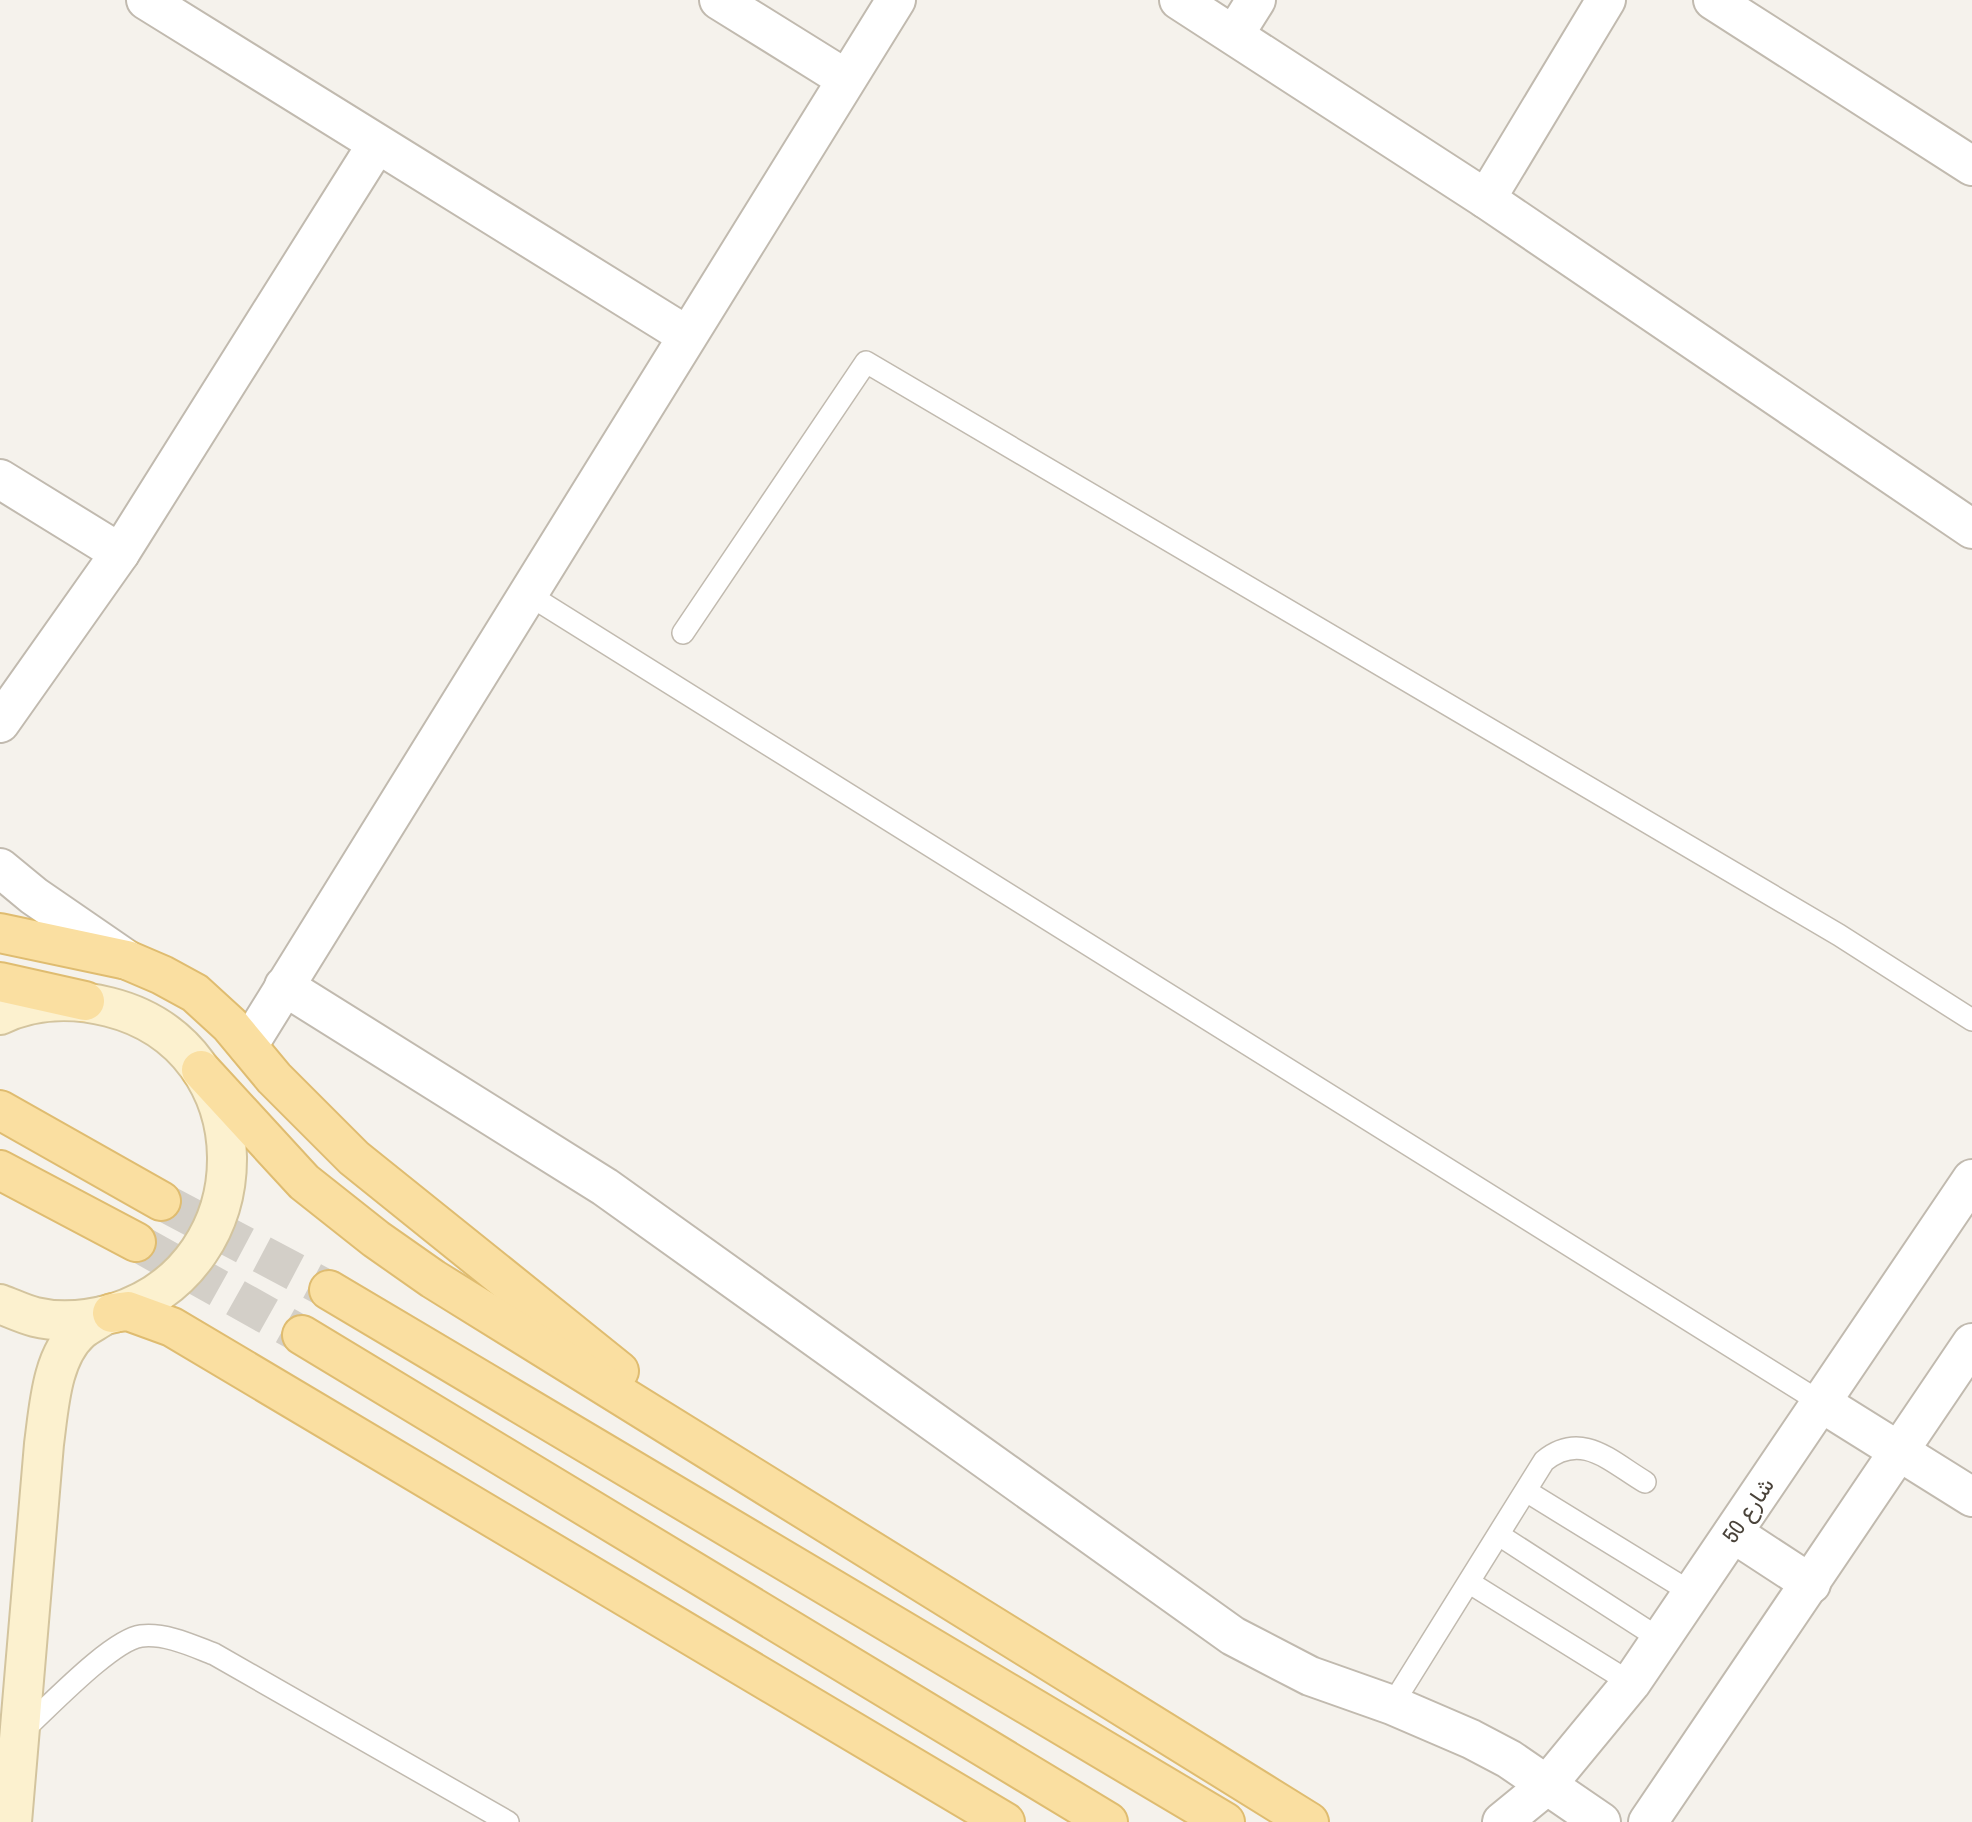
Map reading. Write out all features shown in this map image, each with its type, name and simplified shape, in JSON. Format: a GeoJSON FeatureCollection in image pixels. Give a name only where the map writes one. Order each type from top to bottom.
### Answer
{"type":"FeatureCollection","features":[{"type":"Feature","properties":{"kind":"main road"},"geometry":{"type":"LineString","coordinates":[[0,933],[127,960],[195,993],[354,1158],[692,1428],[800,1506]]}},
{"type":"Feature","properties":{"kind":"main road"},"geometry":{"type":"LineString","coordinates":[[0,982],[130,1012],[170,1036],[304,1182],[376,1239],[491,1317],[1309,1822]]}},
{"type":"Feature","properties":{"kind":"main road"},"geometry":{"type":"LineString","coordinates":[[0,1015],[43,1002],[85,1001]]}},
{"type":"Feature","properties":{"kind":"main road"},"geometry":{"type":"LineString","coordinates":[[12,1822],[44,1444],[52,1389],[65,1353],[79,1332],[107,1315],[147,1299],[174,1280],[197,1256],[213,1227],[224,1196],[227,1142],[216,1099],[201,1070]]}},
{"type":"Feature","properties":{"kind":"main road"},"geometry":{"type":"LineString","coordinates":[[0,1110],[161,1201]]}},
{"type":"Feature","properties":{"kind":"main road"},"geometry":{"type":"LineString","coordinates":[[0,1170],[136,1242]]}},
{"type":"Feature","properties":{"kind":"main road"},"geometry":{"type":"LineString","coordinates":[[329,1290],[1225,1822]]}},
{"type":"Feature","properties":{"kind":"main road"},"geometry":{"type":"LineString","coordinates":[[0,1304],[35,1317],[79,1320],[128,1311],[148,1316],[172,1327],[1005,1822]]}},
{"type":"Feature","properties":{"kind":"main road"},"geometry":{"type":"LineString","coordinates":[[302,1335],[1108,1822]]}},
{"type":"Feature","properties":{"kind":"street"},"geometry":{"type":"LineString","coordinates":[[146,0],[686,335]]}},
{"type":"Feature","properties":{"kind":"street"},"geometry":{"type":"LineString","coordinates":[[719,0],[846,79]]}},
{"type":"Feature","properties":{"kind":"street"},"geometry":{"type":"LineString","coordinates":[[248,1046],[526,593],[896,0]]}},
{"type":"Feature","properties":{"kind":"street"},"geometry":{"type":"LineString","coordinates":[[1179,0],[1486,199],[1972,529]]}},
{"type":"Feature","properties":{"kind":"street"},"geometry":{"type":"LineString","coordinates":[[1234,36],[1255,0]]}},
{"type":"Feature","properties":{"kind":"street"},"geometry":{"type":"LineString","coordinates":[[1486,199],[1606,0]]}},
{"type":"Feature","properties":{"kind":"street"},"geometry":{"type":"LineString","coordinates":[[1713,0],[1972,166]]}},
{"type":"Feature","properties":{"kind":"street"},"geometry":{"type":"LineString","coordinates":[[0,723],[120,553],[377,144]]}},
{"type":"Feature","properties":{"kind":"street"},"geometry":{"type":"LineString","coordinates":[[0,479],[120,553]]}},
{"type":"Feature","properties":{"kind":"street"},"geometry":{"type":"LineString","coordinates":[[0,868],[34,896],[127,960]]}},
{"type":"Feature","properties":{"kind":"street"},"geometry":{"type":"LineString","coordinates":[[284,986],[605,1187],[1233,1636],[1310,1676],[1392,1705],[1471,1739],[1509,1759],[1601,1822]]}},
{"type":"Feature","properties":{"kind":"street","name":"شارع 50"},"geometry":{"type":"LineString","coordinates":[[1502,1822],[1546,1786],[1631,1683],[1972,1179]]}},
{"type":"Feature","properties":{"kind":"street"},"geometry":{"type":"LineString","coordinates":[[1648,1822],[1972,1343]]}},
{"type":"Feature","properties":{"kind":"street"},"geometry":{"type":"LineString","coordinates":[[1820,1402],[1972,1497]]}},
{"type":"Feature","properties":{"kind":"street"},"geometry":{"type":"LineString","coordinates":[[1733,1533],[1811,1584]]}},
{"type":"Feature","properties":{"kind":"lane"},"geometry":{"type":"LineString","coordinates":[[683,633],[866,362],[1827,928],[1972,1020]]}},
{"type":"Feature","properties":{"kind":"lane"},"geometry":{"type":"LineString","coordinates":[[526,593],[1820,1402]]}},
{"type":"Feature","properties":{"kind":"lane"},"geometry":{"type":"LineString","coordinates":[[1392,1705],[1544,1461],[1554,1453],[1579,1447],[1591,1449],[1645,1482]]}},
{"type":"Feature","properties":{"kind":"lane"},"geometry":{"type":"LineString","coordinates":[[1526,1491],[1692,1594]]}},
{"type":"Feature","properties":{"kind":"lane"},"geometry":{"type":"LineString","coordinates":[[1499,1535],[1660,1639]]}},
{"type":"Feature","properties":{"kind":"lane"},"geometry":{"type":"LineString","coordinates":[[1470,1583],[1631,1683]]}},
{"type":"Feature","properties":{"kind":"lane"},"geometry":{"type":"LineString","coordinates":[[18,1736],[113,1646],[142,1636],[179,1640],[214,1654],[509,1822]]}},
{"type":"Feature","properties":{"kind":"tunnel"},"geometry":{"type":"LineString","coordinates":[[161,1201],[329,1290]]}},
{"type":"Feature","properties":{"kind":"tunnel"},"geometry":{"type":"LineString","coordinates":[[136,1242],[302,1335]]}}]}
